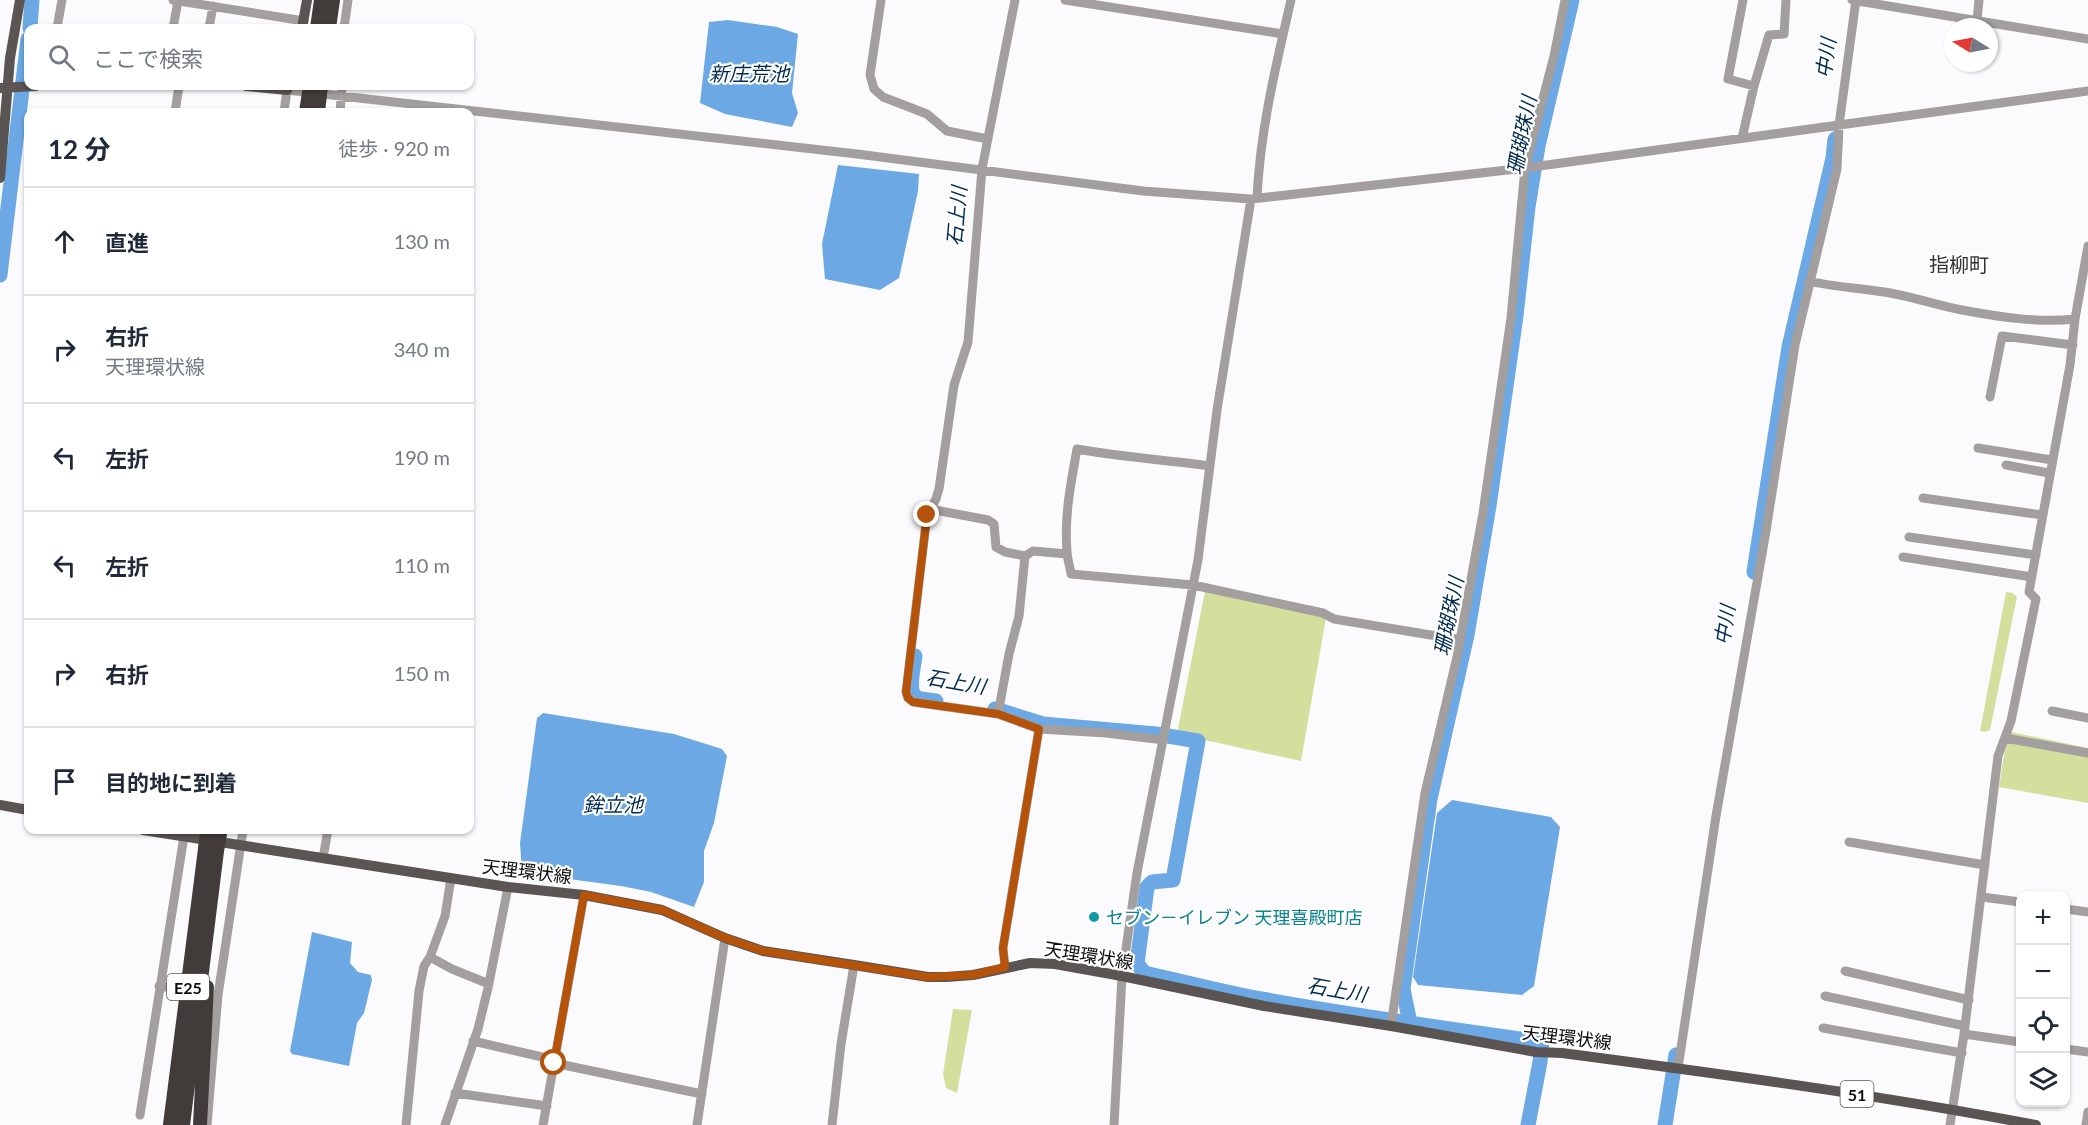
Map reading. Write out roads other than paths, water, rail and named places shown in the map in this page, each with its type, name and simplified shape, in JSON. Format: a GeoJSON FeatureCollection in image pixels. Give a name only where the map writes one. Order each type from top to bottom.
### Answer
{"type":"FeatureCollection","features":[{"type":"Feature","properties":{"kind":"highway"},"geometry":{"type":"LineString","coordinates":[[318,24],[321,0]]}},
{"type":"Feature","properties":{"kind":"highway"},"geometry":{"type":"LineString","coordinates":[[330,24],[333,0]]}},
{"type":"Feature","properties":{"kind":"highway"},"geometry":{"type":"LineString","coordinates":[[307,108],[309,90]]}},
{"type":"Feature","properties":{"kind":"highway"},"geometry":{"type":"LineString","coordinates":[[318,108],[321,90]]}},
{"type":"Feature","properties":{"kind":"highway","name":"E25"},"geometry":{"type":"LineString","coordinates":[[170,1125],[214,834]]}},
{"type":"Feature","properties":{"kind":"highway","name":"E25"},"geometry":{"type":"LineString","coordinates":[[183,1125],[211,893],[211,850]]}},
{"type":"Feature","properties":{"kind":"highway"},"geometry":{"type":"LineString","coordinates":[[200,1125],[208,970],[215,906],[211,893]]}},
{"type":"Feature","properties":{"kind":"main road"},"geometry":{"type":"LineString","coordinates":[[0,178],[7,88],[5,57],[20,0]]}},
{"type":"Feature","properties":{"kind":"main road"},"geometry":{"type":"LineString","coordinates":[[303,24],[307,0]]}},
{"type":"Feature","properties":{"kind":"main road"},"geometry":{"type":"LineString","coordinates":[[7,88],[24,87]]}},
{"type":"Feature","properties":{"kind":"main road"},"geometry":{"type":"LineString","coordinates":[[0,804],[24,809]]}},
{"type":"Feature","properties":{"kind":"main road","name":"天理環状線"},"geometry":{"type":"LineString","coordinates":[[188,834],[241,846],[508,887],[584,895],[662,910],[725,938],[763,951],[928,977],[973,975],[1030,963],[1055,964],[1122,975],[1264,1006],[1541,1053],[1562,1053],[1783,1082],[1953,1109],[2036,1125]]}},
{"type":"Feature","properties":{"kind":"street"},"geometry":{"type":"LineString","coordinates":[[58,24],[62,0]]}},
{"type":"Feature","properties":{"kind":"street"},"geometry":{"type":"LineString","coordinates":[[173,0],[211,4],[299,24]]}},
{"type":"Feature","properties":{"kind":"street"},"geometry":{"type":"LineString","coordinates":[[345,24],[348,0]]}},
{"type":"Feature","properties":{"kind":"street"},"geometry":{"type":"LineString","coordinates":[[881,0],[870,75],[872,85],[877,92],[883,98],[927,114],[947,131],[988,139]]}},
{"type":"Feature","properties":{"kind":"street"},"geometry":{"type":"LineString","coordinates":[[1015,0],[982,170],[968,342],[954,386],[936,499],[927,515],[906,692],[908,698],[913,702],[999,711],[1039,729],[1106,733],[1164,740]]}},
{"type":"Feature","properties":{"kind":"street"},"geometry":{"type":"LineString","coordinates":[[1065,0],[1283,34]]}},
{"type":"Feature","properties":{"kind":"street"},"geometry":{"type":"LineString","coordinates":[[1114,1125],[1122,975],[1137,873],[1194,585],[1217,410],[1259,165],[1291,0]]}},
{"type":"Feature","properties":{"kind":"street"},"geometry":{"type":"LineString","coordinates":[[1391,1026],[1425,793],[1461,640],[1483,513],[1511,318],[1525,168],[1554,56],[1565,0]]}},
{"type":"Feature","properties":{"kind":"street"},"geometry":{"type":"LineString","coordinates":[[1743,0],[1728,79],[1754,86]]}},
{"type":"Feature","properties":{"kind":"street"},"geometry":{"type":"LineString","coordinates":[[1742,138],[1769,35],[1784,34],[1786,0]]}},
{"type":"Feature","properties":{"kind":"street"},"geometry":{"type":"LineString","coordinates":[[1673,1068],[1766,531],[1795,345],[1837,169],[1839,125],[1855,0],[1965,18]]}},
{"type":"Feature","properties":{"kind":"street"},"geometry":{"type":"LineString","coordinates":[[1977,18],[1979,0]]}},
{"type":"Feature","properties":{"kind":"street"},"geometry":{"type":"LineString","coordinates":[[174,24],[178,1]]}},
{"type":"Feature","properties":{"kind":"street"},"geometry":{"type":"LineString","coordinates":[[209,24],[211,4]]}},
{"type":"Feature","properties":{"kind":"street"},"geometry":{"type":"LineString","coordinates":[[1998,24],[2088,39]]}},
{"type":"Feature","properties":{"kind":"street"},"geometry":{"type":"LineString","coordinates":[[176,108],[178,90]]}},
{"type":"Feature","properties":{"kind":"street"},"geometry":{"type":"LineString","coordinates":[[285,108],[288,90]]}},
{"type":"Feature","properties":{"kind":"street"},"geometry":{"type":"LineString","coordinates":[[300,90],[443,108]]}},
{"type":"Feature","properties":{"kind":"street"},"geometry":{"type":"LineString","coordinates":[[341,108],[342,90]]}},
{"type":"Feature","properties":{"kind":"street"},"geometry":{"type":"LineString","coordinates":[[474,111],[711,137],[1143,191],[1254,199],[1525,168],[2088,91]]}},
{"type":"Feature","properties":{"kind":"street"},"geometry":{"type":"LineString","coordinates":[[1950,1125],[1969,1000],[1998,756],[2011,721],[2036,599],[2029,592],[2049,473],[2078,326],[2088,246]]}},
{"type":"Feature","properties":{"kind":"street"},"geometry":{"type":"LineString","coordinates":[[1809,281],[1895,294],[1961,310],[2078,326]]}},
{"type":"Feature","properties":{"kind":"street"},"geometry":{"type":"LineString","coordinates":[[1990,397],[2002,336],[2073,345]]}},
{"type":"Feature","properties":{"kind":"street"},"geometry":{"type":"LineString","coordinates":[[1978,448],[2052,460]]}},
{"type":"Feature","properties":{"kind":"street"},"geometry":{"type":"LineString","coordinates":[[1210,466],[1122,457],[1077,449],[1067,506],[1067,554],[1071,574],[1194,585],[1323,613],[1334,619],[1461,640]]}},
{"type":"Feature","properties":{"kind":"street"},"geometry":{"type":"LineString","coordinates":[[2006,465],[2049,473]]}},
{"type":"Feature","properties":{"kind":"street"},"geometry":{"type":"LineString","coordinates":[[1923,498],[2042,515]]}},
{"type":"Feature","properties":{"kind":"street"},"geometry":{"type":"LineString","coordinates":[[930,509],[988,520],[994,524],[996,547],[1005,552],[1025,556],[1033,551],[1067,554]]}},
{"type":"Feature","properties":{"kind":"street"},"geometry":{"type":"LineString","coordinates":[[1909,537],[2036,555]]}},
{"type":"Feature","properties":{"kind":"street"},"geometry":{"type":"LineString","coordinates":[[999,711],[1019,616],[1025,556]]}},
{"type":"Feature","properties":{"kind":"street"},"geometry":{"type":"LineString","coordinates":[[1902,557],[2032,577]]}},
{"type":"Feature","properties":{"kind":"street"},"geometry":{"type":"LineString","coordinates":[[2052,711],[2088,718]]}},
{"type":"Feature","properties":{"kind":"street"},"geometry":{"type":"LineString","coordinates":[[1005,967],[1003,948],[1039,729]]}},
{"type":"Feature","properties":{"kind":"street"},"geometry":{"type":"LineString","coordinates":[[2005,738],[2088,753]]}},
{"type":"Feature","properties":{"kind":"street"},"geometry":{"type":"LineString","coordinates":[[140,1115],[184,834]]}},
{"type":"Feature","properties":{"kind":"street"},"geometry":{"type":"LineString","coordinates":[[207,1125],[216,994],[242,834]]}},
{"type":"Feature","properties":{"kind":"street"},"geometry":{"type":"LineString","coordinates":[[323,858],[327,834]]}},
{"type":"Feature","properties":{"kind":"street"},"geometry":{"type":"LineString","coordinates":[[1849,842],[1986,865]]}},
{"type":"Feature","properties":{"kind":"street"},"geometry":{"type":"LineString","coordinates":[[406,1125],[419,991],[424,966],[430,957],[445,916],[451,878]]}},
{"type":"Feature","properties":{"kind":"street"},"geometry":{"type":"LineString","coordinates":[[445,1125],[489,984],[508,887]]}},
{"type":"Feature","properties":{"kind":"street"},"geometry":{"type":"LineString","coordinates":[[543,1125],[584,895]]}},
{"type":"Feature","properties":{"kind":"street"},"geometry":{"type":"LineString","coordinates":[[1982,897],[2016,901]]}},
{"type":"Feature","properties":{"kind":"street"},"geometry":{"type":"LineString","coordinates":[[2070,910],[2088,912]]}},
{"type":"Feature","properties":{"kind":"street"},"geometry":{"type":"LineString","coordinates":[[697,1125],[725,938]]}},
{"type":"Feature","properties":{"kind":"street"},"geometry":{"type":"LineString","coordinates":[[430,957],[489,984]]}},
{"type":"Feature","properties":{"kind":"street"},"geometry":{"type":"LineString","coordinates":[[831,1125],[841,1044],[855,965]]}},
{"type":"Feature","properties":{"kind":"street"},"geometry":{"type":"LineString","coordinates":[[1845,971],[1969,1000]]}},
{"type":"Feature","properties":{"kind":"street"},"geometry":{"type":"LineString","coordinates":[[159,986],[176,988]]}},
{"type":"Feature","properties":{"kind":"street"},"geometry":{"type":"LineString","coordinates":[[1825,996],[2016,1041]]}},
{"type":"Feature","properties":{"kind":"street"},"geometry":{"type":"LineString","coordinates":[[1823,1028],[1962,1053]]}},
{"type":"Feature","properties":{"kind":"street"},"geometry":{"type":"LineString","coordinates":[[473,1041],[702,1094]]}},
{"type":"Feature","properties":{"kind":"street"},"geometry":{"type":"LineString","coordinates":[[2070,1049],[2088,1052]]}},
{"type":"Feature","properties":{"kind":"street"},"geometry":{"type":"LineString","coordinates":[[455,1094],[546,1106]]}},
{"type":"Feature","properties":{"kind":"street"},"geometry":{"type":"LineString","coordinates":[[2086,1125],[2088,1112]]}},
{"type":"Feature","properties":{"kind":"water","name":"新庄荒池"},"geometry":{"type":"Polygon","coordinates":[[[728,20],[777,27],[798,34],[792,93],[798,113],[792,127],[725,114],[700,103],[709,22],[728,20]]]}},
{"type":"Feature","properties":{"kind":"water"},"geometry":{"type":"Polygon","coordinates":[[[838,165],[919,174],[918,191],[899,278],[880,290],[825,279],[822,244],[838,165]]]}},
{"type":"Feature","properties":{"kind":"water","name":"鉾立池"},"geometry":{"type":"Polygon","coordinates":[[[543,713],[674,734],[722,749],[727,756],[714,823],[704,851],[704,882],[694,907],[651,892],[522,871],[520,843],[537,718],[543,713]]]}},
{"type":"Feature","properties":{"kind":"water"},"geometry":{"type":"Polygon","coordinates":[[[1452,800],[1551,817],[1560,827],[1534,986],[1522,995],[1418,985],[1413,977],[1437,813],[1452,800]]]}},
{"type":"Feature","properties":{"kind":"water"},"geometry":{"type":"Polygon","coordinates":[[[312,932],[352,942],[350,963],[358,972],[371,975],[372,980],[364,1013],[357,1023],[349,1066],[292,1054],[290,1051],[312,932]]]}},
{"type":"Feature","properties":{"kind":"waterway"},"geometry":{"type":"LineString","coordinates":[[30,24],[32,0]]}},
{"type":"Feature","properties":{"kind":"waterway","name":"珊瑚珠川"},"geometry":{"type":"LineString","coordinates":[[1410,1023],[1403,989],[1430,799],[1467,635],[1489,506],[1538,146],[1572,0]]}},
{"type":"Feature","properties":{"kind":"waterway"},"geometry":{"type":"LineString","coordinates":[[0,275],[24,73]]}},
{"type":"Feature","properties":{"kind":"waterway","name":"中川"},"geometry":{"type":"LineString","coordinates":[[1754,572],[1789,347],[1833,158],[1835,139]]}},
{"type":"Feature","properties":{"kind":"waterway","name":"石上川"},"geometry":{"type":"LineString","coordinates":[[915,656],[911,684],[913,694],[920,699],[936,701]]}},
{"type":"Feature","properties":{"kind":"waterway","name":"石上川"},"geometry":{"type":"LineString","coordinates":[[995,709],[1043,724],[1156,734],[1198,741],[1173,880],[1152,882],[1147,887],[1137,964],[1145,973],[1296,1005],[1542,1042],[1528,1125]]}},
{"type":"Feature","properties":{"kind":"waterway","name":"中川"},"geometry":{"type":"LineString","coordinates":[[1665,1125],[1676,1055]]}},
{"type":"Feature","properties":{"kind":"place","name":"セブン－イレブン 天理喜殿町店"},"geometry":{"type":"Point","coordinates":[1094,917]}},
{"type":"Feature","properties":{"kind":"district","name":"指柳町"},"geometry":{"type":"Point","coordinates":[1959,264]}}]}
